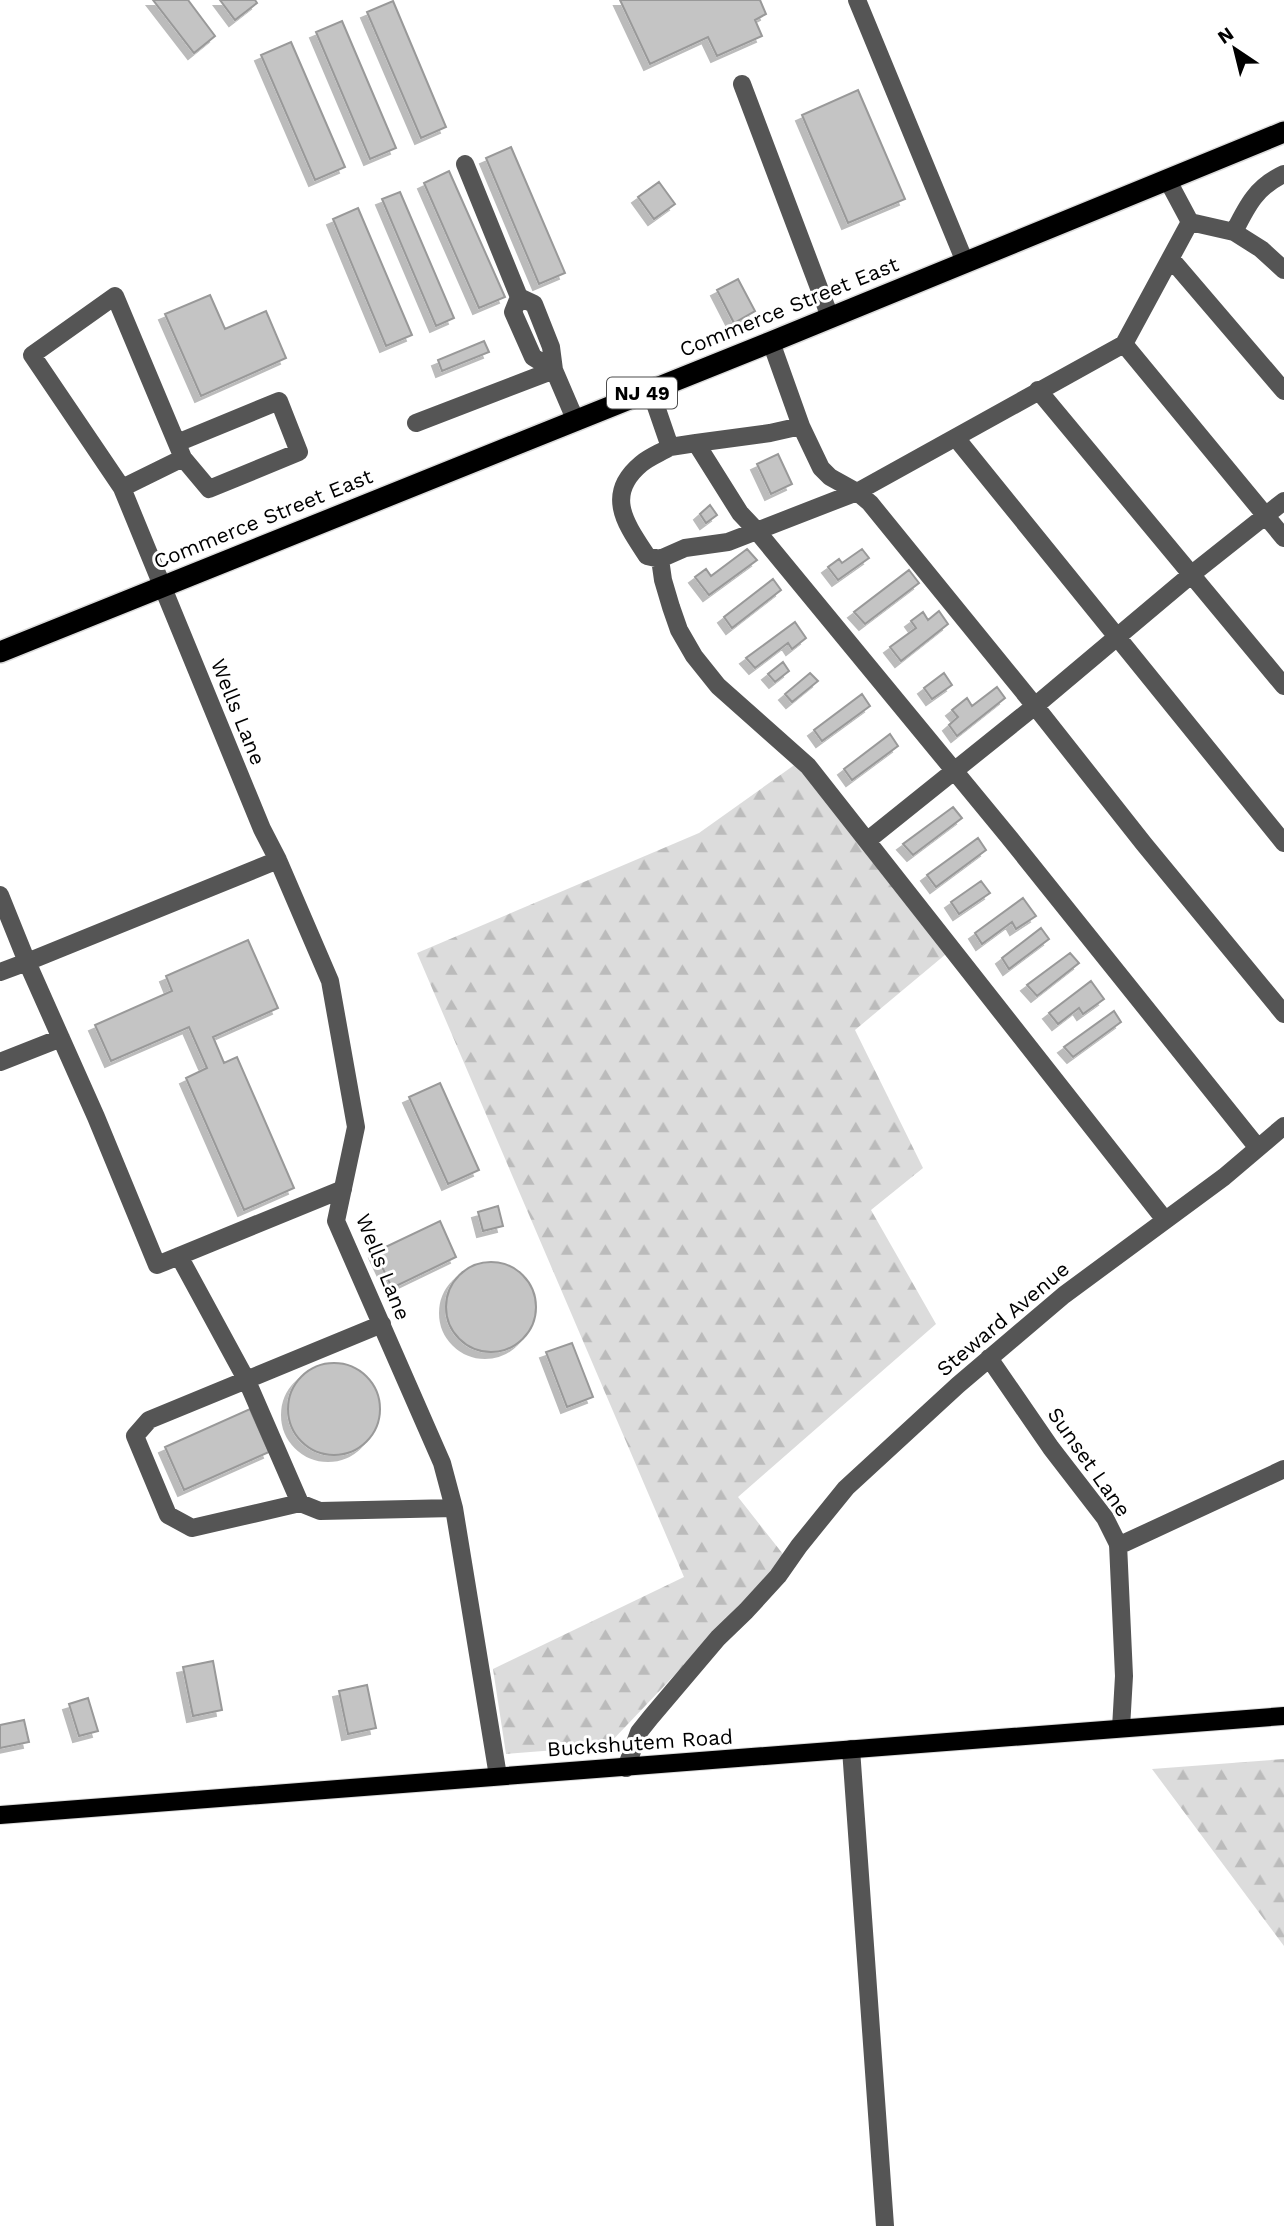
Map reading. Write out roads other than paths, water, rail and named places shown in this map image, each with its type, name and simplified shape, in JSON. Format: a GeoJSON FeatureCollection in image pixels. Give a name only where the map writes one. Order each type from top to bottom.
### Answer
{"type":"FeatureCollection","features":[{"type":"Feature","properties":{"kind":"highway","name":"Commerce Street East"},"geometry":{"type":"LineString","coordinates":[[0,652],[1284,132]]}},
{"type":"Feature","properties":{"kind":"main road","name":"Buckshutem Road"},"geometry":{"type":"LineString","coordinates":[[0,1815],[1284,1716]]}},
{"type":"Feature","properties":{"kind":"street"},"geometry":{"type":"LineString","coordinates":[[857,0],[964,262]]}},
{"type":"Feature","properties":{"kind":"street"},"geometry":{"type":"LineString","coordinates":[[742,84],[830,317]]}},
{"type":"Feature","properties":{"kind":"street"},"geometry":{"type":"LineString","coordinates":[[465,164],[522,304],[533,357],[554,370],[575,419]]}},
{"type":"Feature","properties":{"kind":"street"},"geometry":{"type":"LineString","coordinates":[[1234,232],[1250,201],[1266,184],[1284,174]]}},
{"type":"Feature","properties":{"kind":"street"},"geometry":{"type":"LineString","coordinates":[[1167,178],[1190,222],[1234,232],[1261,249],[1284,270]]}},
{"type":"Feature","properties":{"kind":"street"},"geometry":{"type":"LineString","coordinates":[[802,426],[670,447],[641,464],[624,484],[620,501],[626,525],[647,556],[660,559],[685,548],[729,542],[857,492],[1124,344],[1190,222]]}},
{"type":"Feature","properties":{"kind":"street"},"geometry":{"type":"LineString","coordinates":[[1171,259],[1284,391]]}},
{"type":"Feature","properties":{"kind":"street","name":"Wells Lane"},"geometry":{"type":"LineString","coordinates":[[180,451],[115,296],[32,355],[122,488],[262,829],[330,981],[356,1127],[336,1221],[442,1463],[454,1508],[498,1776]]}},
{"type":"Feature","properties":{"kind":"street"},"geometry":{"type":"LineString","coordinates":[[771,342],[802,426],[821,468],[830,478],[857,492],[870,503],[1284,1014]]}},
{"type":"Feature","properties":{"kind":"street"},"geometry":{"type":"LineString","coordinates":[[1124,344],[1284,538]]}},
{"type":"Feature","properties":{"kind":"street"},"geometry":{"type":"LineString","coordinates":[[416,423],[554,370]]}},
{"type":"Feature","properties":{"kind":"street"},"geometry":{"type":"LineString","coordinates":[[650,389],[670,447]]}},
{"type":"Feature","properties":{"kind":"street"},"geometry":{"type":"LineString","coordinates":[[1038,390],[1284,686]]}},
{"type":"Feature","properties":{"kind":"street"},"geometry":{"type":"LineString","coordinates":[[122,488],[180,451],[278,401],[299,452],[209,489],[180,451]]}},
{"type":"Feature","properties":{"kind":"street"},"geometry":{"type":"LineString","coordinates":[[956,438],[1284,843]]}},
{"type":"Feature","properties":{"kind":"street"},"geometry":{"type":"LineString","coordinates":[[696,443],[740,513],[757,530],[954,771],[1258,1148]]}},
{"type":"Feature","properties":{"kind":"street"},"geometry":{"type":"LineString","coordinates":[[867,840],[1284,501]]}},
{"type":"Feature","properties":{"kind":"street"},"geometry":{"type":"LineString","coordinates":[[660,559],[663,580],[679,630],[694,656],[718,686],[808,766],[1166,1220]]}},
{"type":"Feature","properties":{"kind":"street"},"geometry":{"type":"LineString","coordinates":[[0,972],[278,860]]}},
{"type":"Feature","properties":{"kind":"street"},"geometry":{"type":"LineString","coordinates":[[0,897],[158,1265],[343,1189]]}},
{"type":"Feature","properties":{"kind":"street"},"geometry":{"type":"LineString","coordinates":[[0,1062],[61,1038]]}},
{"type":"Feature","properties":{"kind":"street","name":"Steward Avenue"},"geometry":{"type":"LineString","coordinates":[[626,1768],[639,1732],[718,1638],[778,1576],[846,1488],[989,1358],[1064,1295],[1224,1177],[1284,1126]]}},
{"type":"Feature","properties":{"kind":"street"},"geometry":{"type":"LineString","coordinates":[[179,1256],[247,1381],[300,1503]]}},
{"type":"Feature","properties":{"kind":"street"},"geometry":{"type":"LineString","coordinates":[[382,1324],[149,1420],[135,1436],[168,1515],[192,1528],[300,1503],[320,1511],[454,1508]]}},
{"type":"Feature","properties":{"kind":"street","name":"Sunset Lane"},"geometry":{"type":"LineString","coordinates":[[989,1358],[1051,1448],[1105,1518],[1118,1546],[1124,1676],[1121,1728]]}},
{"type":"Feature","properties":{"kind":"street"},"geometry":{"type":"LineString","coordinates":[[1118,1546],[1284,1469]]}},
{"type":"Feature","properties":{"kind":"street"},"geometry":{"type":"LineString","coordinates":[[850,1749],[885,2226]]}}]}
